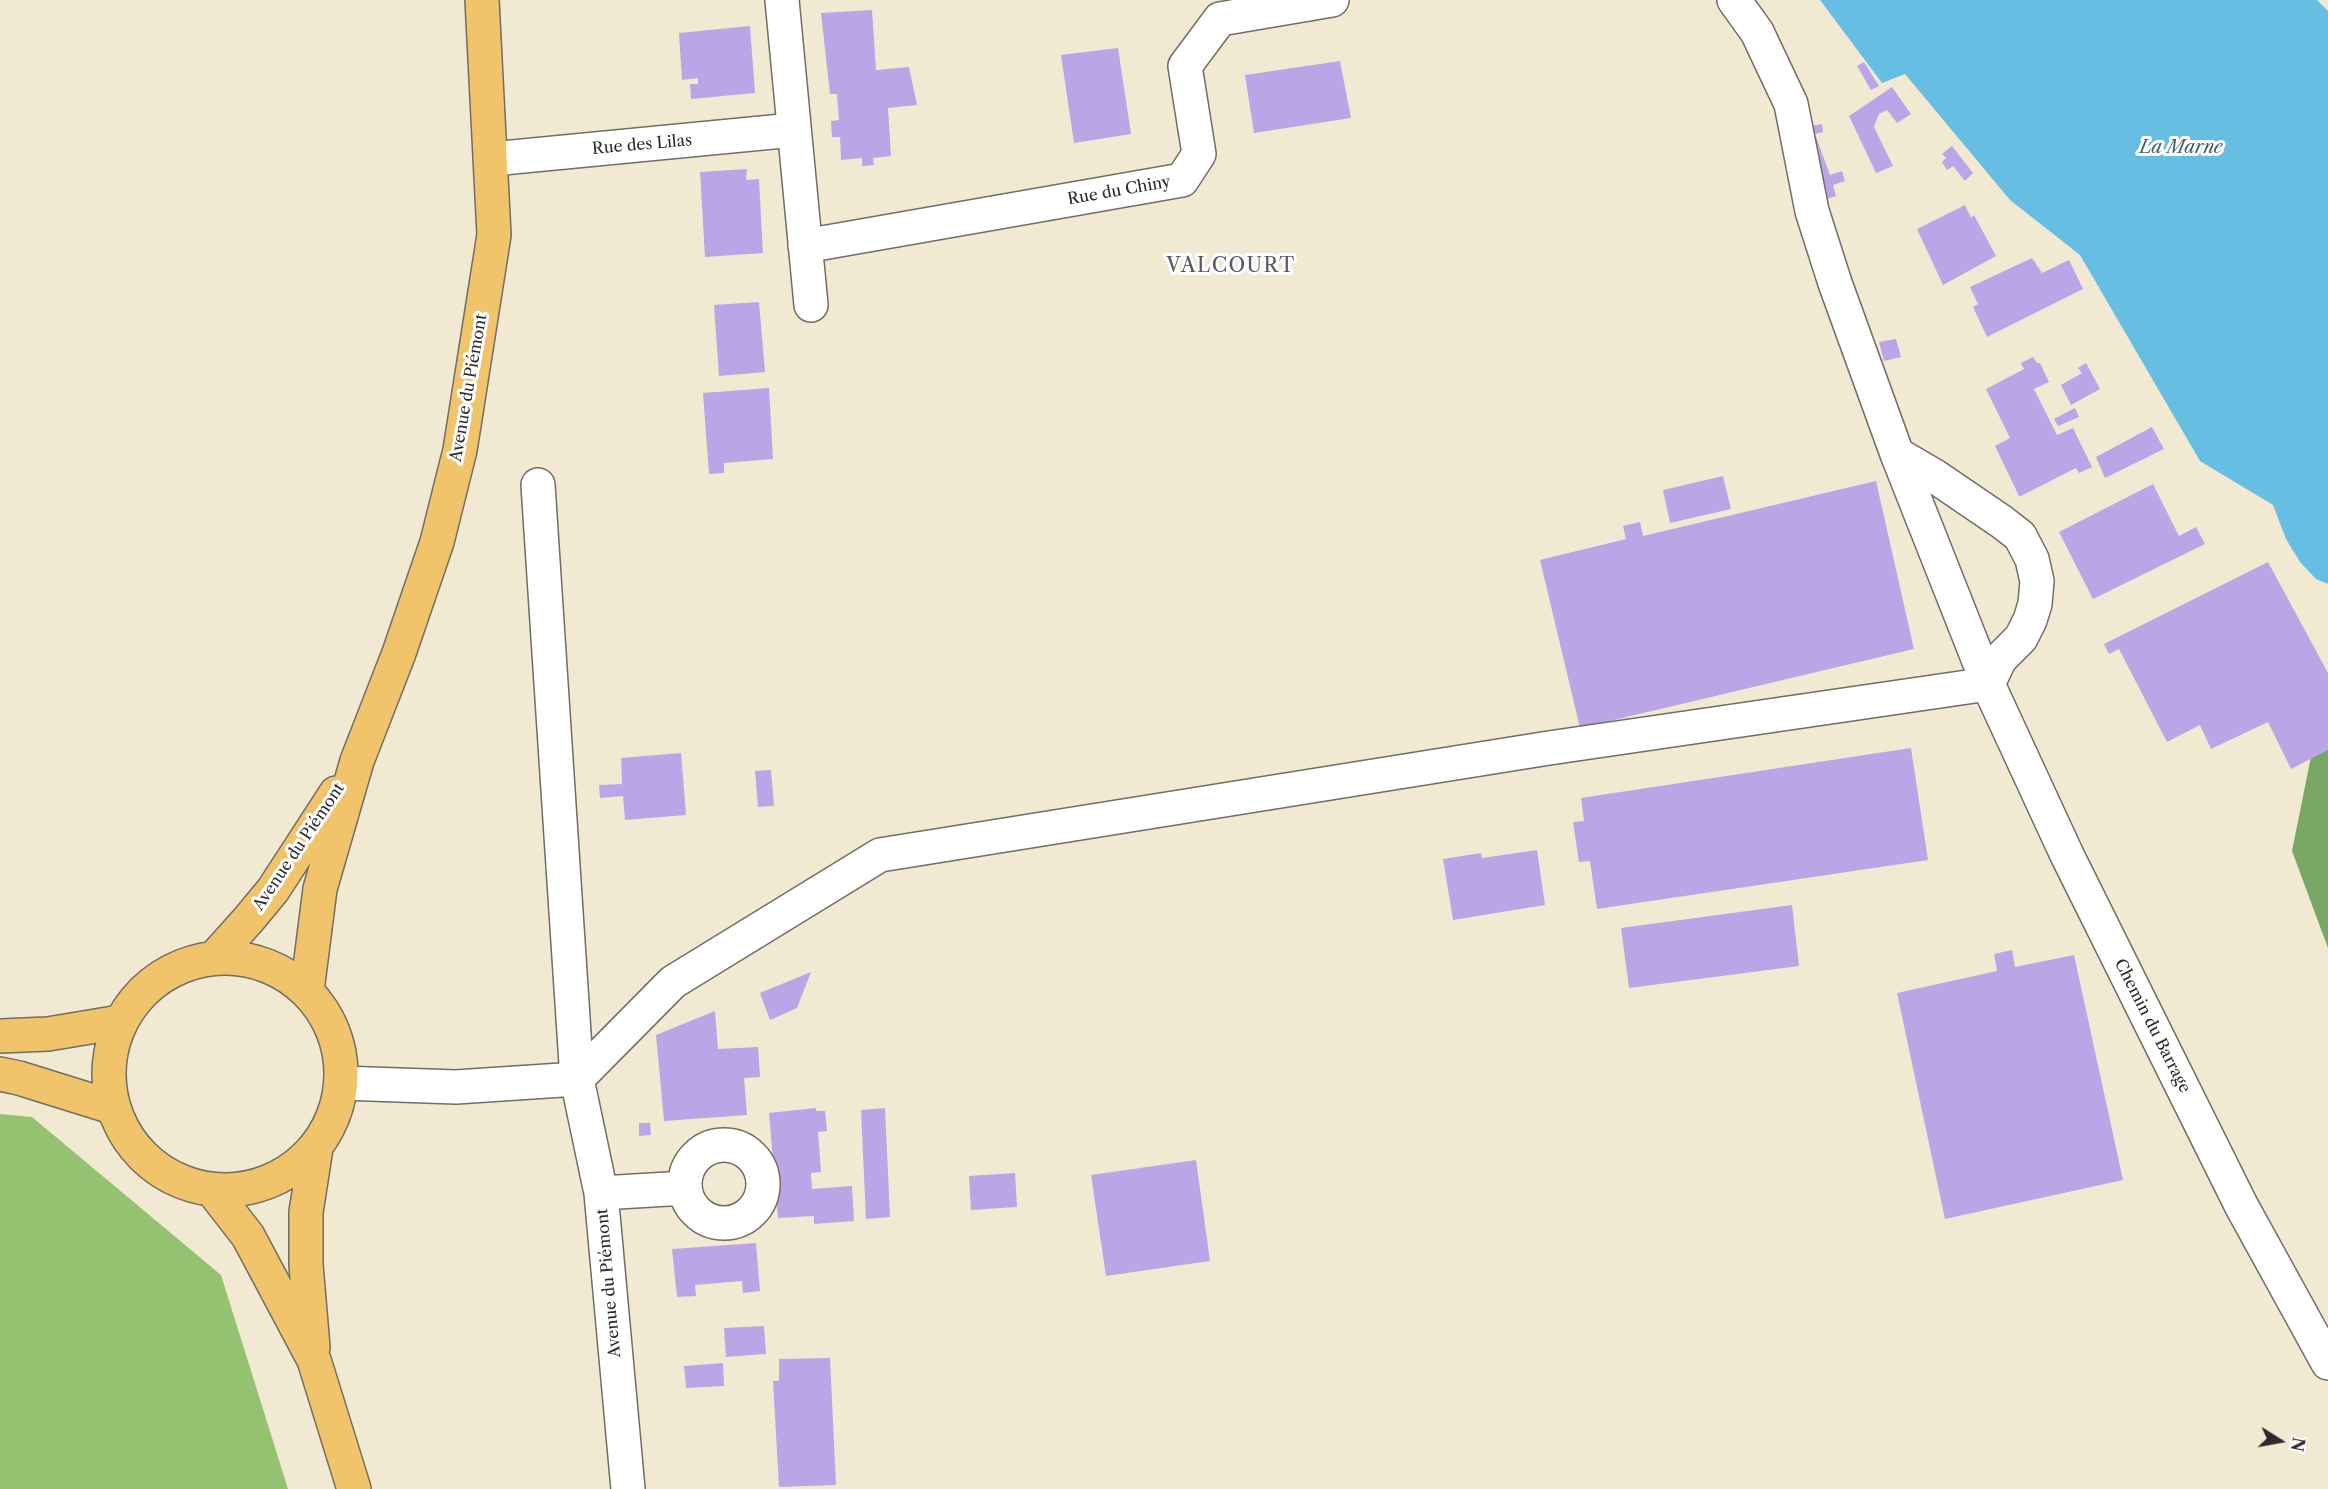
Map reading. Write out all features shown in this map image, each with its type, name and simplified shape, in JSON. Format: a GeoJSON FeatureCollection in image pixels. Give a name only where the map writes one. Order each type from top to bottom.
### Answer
{"type":"FeatureCollection","features":[{"type":"Feature","properties":{"kind":"main road","name":"Avenue du Piémont"},"geometry":{"type":"LineString","coordinates":[[307,991],[320,889],[357,761],[399,653],[437,542],[460,450],[494,235],[492,159],[482,0]]}},
{"type":"Feature","properties":{"kind":"main road","name":"Avenue du Piémont"},"geometry":{"type":"LineString","coordinates":[[214,958],[273,890],[357,761]]}},
{"type":"Feature","properties":{"kind":"main road"},"geometry":{"type":"LineString","coordinates":[[214,958],[234,958],[254,961],[274,968],[307,991],[327,1018],[339,1049],[341,1083],[337,1106],[316,1148],[303,1162],[270,1182],[251,1188],[213,1191],[180,1182],[150,1165],[127,1138],[112,1107],[108,1085],[108,1064],[112,1042],[120,1022],[144,990],[176,968],[214,958]]}},
{"type":"Feature","properties":{"kind":"main road"},"geometry":{"type":"LineString","coordinates":[[0,1036],[48,1034],[120,1022]]}},
{"type":"Feature","properties":{"kind":"main road"},"geometry":{"type":"LineString","coordinates":[[0,1074],[29,1080],[112,1107]]}},
{"type":"Feature","properties":{"kind":"main road"},"geometry":{"type":"LineString","coordinates":[[314,1360],[306,1265],[306,1212],[316,1148]]}},
{"type":"Feature","properties":{"kind":"main road"},"geometry":{"type":"LineString","coordinates":[[213,1191],[248,1236],[314,1360],[354,1489]]}},
{"type":"Feature","properties":{"kind":"street"},"geometry":{"type":"LineString","coordinates":[[782,0],[811,305]]}},
{"type":"Feature","properties":{"kind":"street","name":"Rue du Chiny"},"geometry":{"type":"LineString","coordinates":[[805,246],[1182,180],[1199,154],[1185,66],[1220,19],[1332,0]]}},
{"type":"Feature","properties":{"kind":"street","name":"Chemin du Barrage"},"geometry":{"type":"LineString","coordinates":[[1734,0],[1757,32],[1791,105],[1812,211],[1835,283],[1897,454],[1988,684],[2067,855],[2236,1194],[2328,1363]]}},
{"type":"Feature","properties":{"kind":"street","name":"Rue des Lilas"},"geometry":{"type":"LineString","coordinates":[[492,159],[793,130]]}},
{"type":"Feature","properties":{"kind":"street"},"geometry":{"type":"LineString","coordinates":[[341,1083],[456,1087],[577,1079],[673,982],[880,855],[1537,750],[1988,684],[2000,659],[2021,638],[2030,620],[2035,604],[2037,581],[2032,559],[2020,536],[2002,522],[1933,475],[1897,454]]}},
{"type":"Feature","properties":{"kind":"street","name":"Avenue du Piémont"},"geometry":{"type":"LineString","coordinates":[[538,485],[577,1079],[601,1193],[628,1489]]}},
{"type":"Feature","properties":{"kind":"street"},"geometry":{"type":"LineString","coordinates":[[601,1193],[685,1188]]}},
{"type":"Feature","properties":{"kind":"green space"},"geometry":{"type":"Polygon","coordinates":[[[2328,672],[2328,948],[2292,851],[2328,672]]]}},
{"type":"Feature","properties":{"kind":"green space"},"geometry":{"type":"Polygon","coordinates":[[[0,1114],[32,1117],[221,1275],[288,1489],[0,1489],[0,1114]]]}},
{"type":"Feature","properties":{"kind":"water","name":"La Marne"},"geometry":{"type":"Polygon","coordinates":[[[1820,0],[2317,0],[2328,11],[2328,584],[2316,579],[2300,562],[2286,539],[2273,505],[2200,461],[2080,255],[2010,200],[1905,74],[1882,83],[1820,0]]]}},
{"type":"Feature","properties":{"kind":"building"},"geometry":{"type":"Polygon","coordinates":[[[872,10],[876,70],[909,67],[917,105],[888,108],[891,156],[873,158],[874,165],[862,166],[862,158],[841,160],[840,137],[832,137],[831,121],[839,120],[837,94],[830,94],[821,13],[872,10]]]}},
{"type":"Feature","properties":{"kind":"building"},"geometry":{"type":"Polygon","coordinates":[[[750,26],[755,93],[691,99],[690,84],[698,84],[698,78],[682,80],[679,33],[750,26]]]}},
{"type":"Feature","properties":{"kind":"building"},"geometry":{"type":"Polygon","coordinates":[[[1118,48],[1131,134],[1074,143],[1061,55],[1118,48]]]}},
{"type":"Feature","properties":{"kind":"building"},"geometry":{"type":"Polygon","coordinates":[[[1340,61],[1351,118],[1254,133],[1245,75],[1340,61]]]}},
{"type":"Feature","properties":{"kind":"building"},"geometry":{"type":"Polygon","coordinates":[[[1864,62],[1879,86],[1871,90],[1857,66],[1864,62]]]}},
{"type":"Feature","properties":{"kind":"building"},"geometry":{"type":"Polygon","coordinates":[[[1892,87],[1911,114],[1897,123],[1887,110],[1879,114],[1874,127],[1893,166],[1876,173],[1849,116],[1892,87]]]}},
{"type":"Feature","properties":{"kind":"building"},"geometry":{"type":"Polygon","coordinates":[[[1822,124],[1823,132],[1815,134],[1830,175],[1842,171],[1845,181],[1833,185],[1836,196],[1827,199],[1805,127],[1822,124]]]}},
{"type":"Feature","properties":{"kind":"building"},"geometry":{"type":"Polygon","coordinates":[[[1952,146],[1973,173],[1965,181],[1953,166],[1947,170],[1942,162],[1946,158],[1942,154],[1952,146]]]}},
{"type":"Feature","properties":{"kind":"building"},"geometry":{"type":"Polygon","coordinates":[[[747,169],[746,180],[759,179],[763,253],[705,257],[700,172],[747,169]]]}},
{"type":"Feature","properties":{"kind":"building"},"geometry":{"type":"Polygon","coordinates":[[[1965,205],[1971,218],[1974,215],[1996,256],[1943,285],[1917,229],[1965,205]]]}},
{"type":"Feature","properties":{"kind":"building"},"geometry":{"type":"Polygon","coordinates":[[[2032,258],[2042,273],[2069,260],[2083,289],[1987,337],[1973,307],[1978,304],[1970,287],[2032,258]]]}},
{"type":"Feature","properties":{"kind":"building"},"geometry":{"type":"Polygon","coordinates":[[[759,302],[765,372],[719,376],[714,305],[759,302]]]}},
{"type":"Feature","properties":{"kind":"building"},"geometry":{"type":"Polygon","coordinates":[[[1896,339],[1901,357],[1884,361],[1879,342],[1896,339]]]}},
{"type":"Feature","properties":{"kind":"building"},"geometry":{"type":"Polygon","coordinates":[[[2033,357],[2037,363],[2040,363],[2049,382],[2034,389],[2057,435],[2073,428],[2092,467],[2079,473],[2076,468],[2019,496],[1995,446],[2010,438],[1986,389],[2024,369],[2021,363],[2033,357]]]}},
{"type":"Feature","properties":{"kind":"building"},"geometry":{"type":"Polygon","coordinates":[[[2086,363],[2100,389],[2071,405],[2061,385],[2082,373],[2078,368],[2086,363]]]}},
{"type":"Feature","properties":{"kind":"building"},"geometry":{"type":"Polygon","coordinates":[[[769,388],[773,459],[724,463],[724,473],[709,474],[703,393],[769,388]]]}},
{"type":"Feature","properties":{"kind":"building"},"geometry":{"type":"Polygon","coordinates":[[[2075,408],[2079,417],[2058,426],[2054,419],[2075,408]]]}},
{"type":"Feature","properties":{"kind":"building"},"geometry":{"type":"Polygon","coordinates":[[[2152,427],[2164,449],[2105,478],[2096,457],[2152,427]]]}},
{"type":"Feature","properties":{"kind":"building"},"geometry":{"type":"Polygon","coordinates":[[[1723,476],[1731,509],[1670,523],[1663,490],[1723,476]]]}},
{"type":"Feature","properties":{"kind":"building"},"geometry":{"type":"Polygon","coordinates":[[[1876,481],[1914,649],[1580,728],[1540,560],[1626,539],[1623,526],[1640,522],[1643,536],[1876,481]]]}},
{"type":"Feature","properties":{"kind":"building"},"geometry":{"type":"Polygon","coordinates":[[[2153,484],[2179,536],[2196,527],[2205,544],[2093,599],[2059,532],[2153,484]]]}},
{"type":"Feature","properties":{"kind":"building"},"geometry":{"type":"Polygon","coordinates":[[[2268,562],[2328,673],[2328,750],[2291,769],[2268,722],[2211,749],[2200,725],[2167,742],[2119,649],[2109,654],[2104,644],[2268,562]]]}},
{"type":"Feature","properties":{"kind":"building"},"geometry":{"type":"Polygon","coordinates":[[[1911,748],[1928,860],[1597,909],[1590,861],[1579,862],[1573,822],[1584,821],[1581,798],[1911,748]]]}},
{"type":"Feature","properties":{"kind":"building"},"geometry":{"type":"Polygon","coordinates":[[[681,753],[686,815],[625,820],[623,796],[600,798],[599,785],[622,784],[621,758],[681,753]]]}},
{"type":"Feature","properties":{"kind":"building"},"geometry":{"type":"Polygon","coordinates":[[[771,770],[774,806],[758,807],[755,771],[771,770]]]}},
{"type":"Feature","properties":{"kind":"building"},"geometry":{"type":"Polygon","coordinates":[[[1537,850],[1545,905],[1453,920],[1443,859],[1481,853],[1482,858],[1537,850]]]}},
{"type":"Feature","properties":{"kind":"building"},"geometry":{"type":"Polygon","coordinates":[[[1792,905],[1799,966],[1629,988],[1621,928],[1792,905]]]}},
{"type":"Feature","properties":{"kind":"building"},"geometry":{"type":"Polygon","coordinates":[[[2012,950],[2015,967],[2074,955],[2123,1180],[1945,1219],[1897,993],[1997,971],[1994,954],[2012,950]]]}},
{"type":"Feature","properties":{"kind":"building"},"geometry":{"type":"Polygon","coordinates":[[[811,972],[797,1008],[770,1020],[760,993],[811,972]]]}},
{"type":"Feature","properties":{"kind":"building"},"geometry":{"type":"Polygon","coordinates":[[[715,1011],[718,1049],[758,1047],[760,1077],[744,1078],[747,1115],[664,1121],[656,1035],[715,1011]]]}},
{"type":"Feature","properties":{"kind":"building"},"geometry":{"type":"Polygon","coordinates":[[[816,1108],[816,1111],[825,1111],[827,1131],[818,1132],[821,1172],[811,1173],[812,1189],[852,1186],[854,1221],[814,1224],[814,1216],[778,1218],[769,1113],[816,1108]]]}},
{"type":"Feature","properties":{"kind":"building"},"geometry":{"type":"Polygon","coordinates":[[[885,1108],[890,1217],[866,1219],[861,1110],[885,1108]]]}},
{"type":"Feature","properties":{"kind":"building"},"geometry":{"type":"Polygon","coordinates":[[[639,1123],[650,1123],[651,1135],[639,1136],[639,1123]]]}},
{"type":"Feature","properties":{"kind":"building"},"geometry":{"type":"Polygon","coordinates":[[[1196,1160],[1210,1261],[1106,1276],[1091,1175],[1196,1160]]]}},
{"type":"Feature","properties":{"kind":"building"},"geometry":{"type":"Polygon","coordinates":[[[1015,1173],[1017,1207],[971,1210],[969,1176],[1015,1173]]]}},
{"type":"Feature","properties":{"kind":"building"},"geometry":{"type":"Polygon","coordinates":[[[756,1243],[760,1291],[743,1293],[742,1281],[695,1285],[696,1296],[677,1297],[672,1249],[756,1243]]]}},
{"type":"Feature","properties":{"kind":"building"},"geometry":{"type":"Polygon","coordinates":[[[764,1326],[766,1354],[726,1357],[724,1328],[764,1326]]]}},
{"type":"Feature","properties":{"kind":"building"},"geometry":{"type":"Polygon","coordinates":[[[830,1358],[836,1485],[779,1487],[773,1381],[779,1381],[779,1359],[830,1358]]]}},
{"type":"Feature","properties":{"kind":"building"},"geometry":{"type":"Polygon","coordinates":[[[723,1363],[724,1386],[686,1388],[684,1366],[723,1363]]]}},
{"type":"Feature","properties":{"kind":"district","name":"VALCOURT"},"geometry":{"type":"Point","coordinates":[1231,266]}}]}
